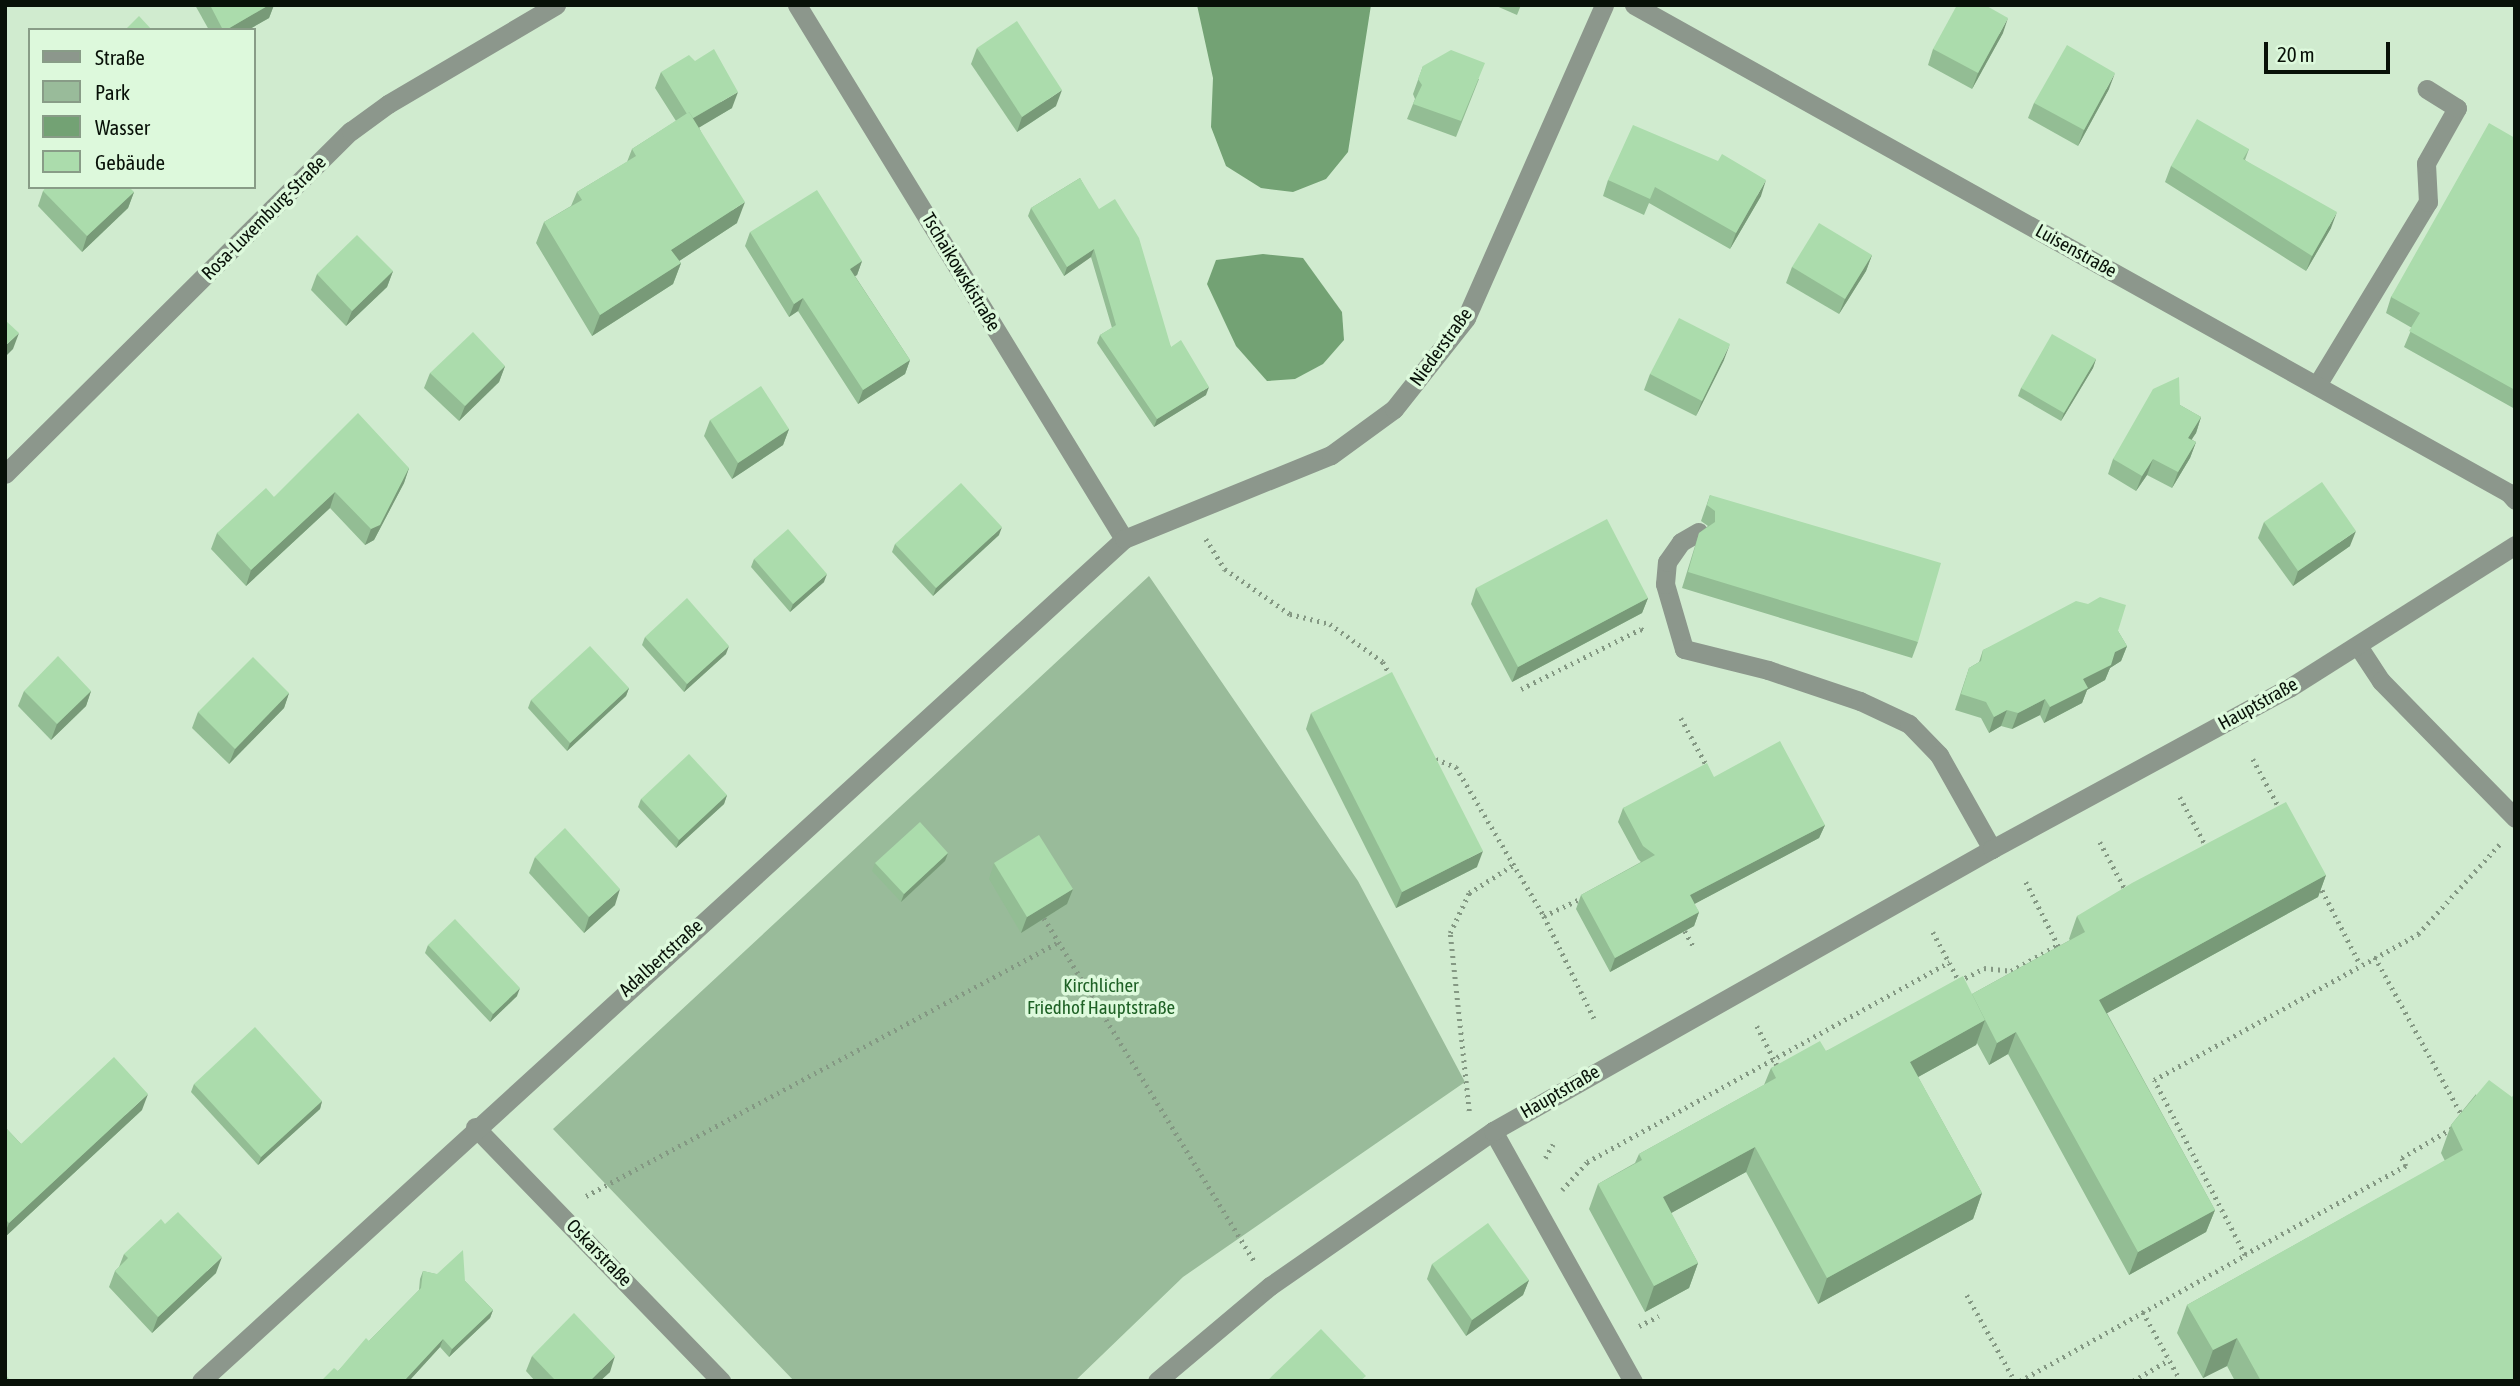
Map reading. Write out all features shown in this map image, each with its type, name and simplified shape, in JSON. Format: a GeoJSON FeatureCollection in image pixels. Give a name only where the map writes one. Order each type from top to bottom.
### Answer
{"type":"FeatureCollection","features":[{"type":"Feature","properties":{"kind":"street","name":"Rosa-Luxemburg-Straße"},"geometry":{"type":"LineString","coordinates":[[5,474],[351,131],[388,104],[556,5]]}},
{"type":"Feature","properties":{"kind":"street","name":"Tschaikowskistraße"},"geometry":{"type":"LineString","coordinates":[[797,5],[1124,539]]}},
{"type":"Feature","properties":{"kind":"street","name":"Niederstraße"},"geometry":{"type":"LineString","coordinates":[[1124,539],[1331,455],[1394,409],[1433,366],[1466,318],[1604,5]]}},
{"type":"Feature","properties":{"kind":"street","name":"Luisenstraße"},"geometry":{"type":"LineString","coordinates":[[1634,5],[2510,493],[2515,500]]}},
{"type":"Feature","properties":{"kind":"street"},"geometry":{"type":"LineString","coordinates":[[2317,385],[2428,202],[2426,163],[2456,108],[2427,89]]}},
{"type":"Feature","properties":{"kind":"street"},"geometry":{"type":"LineString","coordinates":[[1698,532],[1681,542],[1667,562],[1665,584],[1684,649],[1768,670],[1860,701],[1909,723],[1939,755],[1992,849]]}},
{"type":"Feature","properties":{"kind":"street","name":"Adalbertstraße"},"geometry":{"type":"LineString","coordinates":[[201,1381],[475,1127],[1124,539]]}},
{"type":"Feature","properties":{"kind":"street","name":"Hauptstraße"},"geometry":{"type":"LineString","coordinates":[[1157,1381],[1270,1286],[1493,1131],[2358,646],[2515,545]]}},
{"type":"Feature","properties":{"kind":"street"},"geometry":{"type":"LineString","coordinates":[[2358,646],[2381,681],[2515,818]]}},
{"type":"Feature","properties":{"kind":"street","name":"Oskarstraße"},"geometry":{"type":"LineString","coordinates":[[475,1127],[721,1381]]}},
{"type":"Feature","properties":{"kind":"street"},"geometry":{"type":"LineString","coordinates":[[1493,1131],[1633,1381]]}},
{"type":"Feature","properties":{"kind":"path"},"geometry":{"type":"LineString","coordinates":[[1194,509],[1213,553],[1225,569],[1290,614],[1330,624],[1383,662],[1395,684]]}},
{"type":"Feature","properties":{"kind":"path"},"geometry":{"type":"LineString","coordinates":[[1521,689],[1641,629],[1651,635]]}},
{"type":"Feature","properties":{"kind":"path"},"geometry":{"type":"LineString","coordinates":[[1681,718],[1712,775]]}},
{"type":"Feature","properties":{"kind":"path"},"geometry":{"type":"LineString","coordinates":[[1432,751],[1438,762],[1456,768],[1489,821],[1544,916],[1594,1018]]}},
{"type":"Feature","properties":{"kind":"path"},"geometry":{"type":"LineString","coordinates":[[2253,759],[2287,822]]}},
{"type":"Feature","properties":{"kind":"path"},"geometry":{"type":"LineString","coordinates":[[1444,773],[1456,768]]}},
{"type":"Feature","properties":{"kind":"path"},"geometry":{"type":"LineString","coordinates":[[2180,797],[2212,858]]}},
{"type":"Feature","properties":{"kind":"path"},"geometry":{"type":"LineString","coordinates":[[2269,817],[2281,810]]}},
{"type":"Feature","properties":{"kind":"path"},"geometry":{"type":"LineString","coordinates":[[1489,821],[1497,817]]}},
{"type":"Feature","properties":{"kind":"path"},"geometry":{"type":"LineString","coordinates":[[2245,1255],[2154,1080],[2418,934],[2506,838]]}},
{"type":"Feature","properties":{"kind":"path"},"geometry":{"type":"LineString","coordinates":[[2100,842],[2128,894]]}},
{"type":"Feature","properties":{"kind":"path"},"geometry":{"type":"LineString","coordinates":[[2208,850],[2219,844]]}},
{"type":"Feature","properties":{"kind":"path"},"geometry":{"type":"LineString","coordinates":[[1468,1098],[1450,933],[1469,893],[1513,865]]}},
{"type":"Feature","properties":{"kind":"path"},"geometry":{"type":"LineString","coordinates":[[2317,881],[2360,964]]}},
{"type":"Feature","properties":{"kind":"path"},"geometry":{"type":"LineString","coordinates":[[1933,932],[1959,981],[1984,968],[2011,971],[2060,948],[2026,882]]}},
{"type":"Feature","properties":{"kind":"path"},"geometry":{"type":"LineString","coordinates":[[1544,916],[1590,894]]}},
{"type":"Feature","properties":{"kind":"path"},"geometry":{"type":"LineString","coordinates":[[1044,918],[1239,1238]]}},
{"type":"Feature","properties":{"kind":"path"},"geometry":{"type":"LineString","coordinates":[[1685,931],[1693,947]]}},
{"type":"Feature","properties":{"kind":"path"},"geometry":{"type":"LineString","coordinates":[[559,1212],[1057,943]]}},
{"type":"Feature","properties":{"kind":"path"},"geometry":{"type":"LineString","coordinates":[[2375,957],[2466,1122]]}},
{"type":"Feature","properties":{"kind":"path"},"geometry":{"type":"LineString","coordinates":[[1561,1191],[1587,1162],[1773,1056],[1949,962]]}},
{"type":"Feature","properties":{"kind":"path"},"geometry":{"type":"LineString","coordinates":[[1757,1026],[1783,1075]]}},
{"type":"Feature","properties":{"kind":"path"},"geometry":{"type":"LineString","coordinates":[[1967,1295],[2017,1381],[2406,1166],[2402,1158],[2455,1128]]}},
{"type":"Feature","properties":{"kind":"path"},"geometry":{"type":"LineString","coordinates":[[2143,1312],[2181,1381]]}},
{"type":"Feature","properties":{"kind":"path"},"geometry":{"type":"LineString","coordinates":[[1639,1326],[1659,1316]]}},
{"type":"Feature","properties":{"kind":"path"},"geometry":{"type":"LineString","coordinates":[[2133,1381],[2169,1360]]}},
{"type":"Feature","properties":{"kind":"green space","name":"Kirchlicher Friedhof Hauptstraße"},"geometry":{"type":"Polygon","coordinates":[[[1149,576],[1358,881],[1465,1082],[1183,1277],[1075,1381],[794,1381],[553,1129],[1149,576]]]}},
{"type":"Feature","properties":{"kind":"water"},"geometry":{"type":"Polygon","coordinates":[[[1197,5],[1371,5],[1348,152],[1326,179],[1293,192],[1261,188],[1226,166],[1211,127],[1213,78],[1197,5]]]}},
{"type":"Feature","properties":{"kind":"water"},"geometry":{"type":"Polygon","coordinates":[[[1263,254],[1303,258],[1342,312],[1344,340],[1323,364],[1295,379],[1267,381],[1236,346],[1207,284],[1216,260],[1263,254]]]}},
{"type":"Feature","properties":{"kind":"building"},"geometry":{"type":"Polygon","coordinates":[[[210,5],[269,5],[229,28],[222,28],[210,5]]]}},
{"type":"Feature","properties":{"kind":"building"},"geometry":{"type":"Polygon","coordinates":[[[1957,5],[1985,5],[2008,18],[1978,73],[1933,49],[1957,5]]]}},
{"type":"Feature","properties":{"kind":"building"},"geometry":{"type":"Polygon","coordinates":[[[139,16],[150,28],[127,28],[139,16]]]}},
{"type":"Feature","properties":{"kind":"building"},"geometry":{"type":"Polygon","coordinates":[[[1017,21],[1062,90],[1022,117],[977,48],[1017,21]]]}},
{"type":"Feature","properties":{"kind":"building"},"geometry":{"type":"Polygon","coordinates":[[[2067,45],[2115,73],[2084,130],[2034,103],[2067,45]]]}},
{"type":"Feature","properties":{"kind":"building"},"geometry":{"type":"Polygon","coordinates":[[[714,49],[738,92],[693,118],[689,112],[687,114],[661,72],[689,55],[695,61],[714,49]]]}},
{"type":"Feature","properties":{"kind":"building"},"geometry":{"type":"Polygon","coordinates":[[[1451,50],[1485,63],[1461,121],[1413,104],[1422,85],[1418,79],[1423,66],[1451,50]]]}},
{"type":"Feature","properties":{"kind":"building"},"geometry":{"type":"Polygon","coordinates":[[[689,112],[745,202],[671,250],[681,263],[600,315],[544,222],[582,200],[577,192],[636,156],[632,149],[689,112]]]}},
{"type":"Feature","properties":{"kind":"building"},"geometry":{"type":"Polygon","coordinates":[[[2197,119],[2249,149],[2243,159],[2337,212],[2312,256],[2171,166],[2197,119]]]}},
{"type":"Feature","properties":{"kind":"building"},"geometry":{"type":"Polygon","coordinates":[[[2489,123],[2515,138],[2515,390],[2409,331],[2420,313],[2391,297],[2489,123]]]}},
{"type":"Feature","properties":{"kind":"building"},"geometry":{"type":"Polygon","coordinates":[[[1633,125],[1718,161],[1722,154],[1766,180],[1736,233],[1655,187],[1650,199],[1608,180],[1633,125]]]}},
{"type":"Feature","properties":{"kind":"building"},"geometry":{"type":"Polygon","coordinates":[[[1080,178],[1099,209],[1115,199],[1139,238],[1171,347],[1181,340],[1209,387],[1157,419],[1100,335],[1116,325],[1094,249],[1067,267],[1031,208],[1080,178]]]}},
{"type":"Feature","properties":{"kind":"building"},"geometry":{"type":"Polygon","coordinates":[[[131,189],[134,192],[87,236],[43,191],[131,189]]]}},
{"type":"Feature","properties":{"kind":"building"},"geometry":{"type":"Polygon","coordinates":[[[817,190],[862,261],[850,269],[910,360],[863,390],[803,298],[794,304],[750,232],[817,190]]]}},
{"type":"Feature","properties":{"kind":"building"},"geometry":{"type":"Polygon","coordinates":[[[1819,223],[1872,255],[1845,299],[1792,267],[1819,223]]]}},
{"type":"Feature","properties":{"kind":"building"},"geometry":{"type":"Polygon","coordinates":[[[357,235],[393,271],[352,311],[317,274],[357,235]]]}},
{"type":"Feature","properties":{"kind":"building"},"geometry":{"type":"Polygon","coordinates":[[[1679,318],[1730,344],[1702,401],[1650,374],[1679,318]]]}},
{"type":"Feature","properties":{"kind":"building"},"geometry":{"type":"Polygon","coordinates":[[[5,320],[19,333],[5,346],[5,320]]]}},
{"type":"Feature","properties":{"kind":"building"},"geometry":{"type":"Polygon","coordinates":[[[473,332],[505,366],[465,406],[430,373],[473,332]]]}},
{"type":"Feature","properties":{"kind":"building"},"geometry":{"type":"Polygon","coordinates":[[[2052,334],[2096,359],[2064,413],[2021,388],[2052,334]]]}},
{"type":"Feature","properties":{"kind":"building"},"geometry":{"type":"Polygon","coordinates":[[[2179,377],[2180,405],[2201,417],[2188,438],[2196,442],[2178,472],[2153,459],[2142,476],[2113,459],[2153,389],[2179,377]]]}},
{"type":"Feature","properties":{"kind":"building"},"geometry":{"type":"Polygon","coordinates":[[[761,386],[789,429],[738,463],[710,420],[761,386]]]}},
{"type":"Feature","properties":{"kind":"building"},"geometry":{"type":"Polygon","coordinates":[[[358,413],[409,468],[380,525],[371,529],[335,492],[251,570],[217,533],[266,488],[274,497],[358,413]]]}},
{"type":"Feature","properties":{"kind":"building"},"geometry":{"type":"Polygon","coordinates":[[[2322,482],[2356,531],[2298,571],[2264,522],[2322,482]]]}},
{"type":"Feature","properties":{"kind":"building"},"geometry":{"type":"Polygon","coordinates":[[[961,483],[1002,527],[936,588],[895,544],[961,483]]]}},
{"type":"Feature","properties":{"kind":"building"},"geometry":{"type":"Polygon","coordinates":[[[1710,495],[1941,563],[1918,642],[1688,572],[1699,533],[1715,522],[1715,511],[1707,505],[1710,495]]]}},
{"type":"Feature","properties":{"kind":"building"},"geometry":{"type":"Polygon","coordinates":[[[1607,519],[1648,598],[1518,667],[1476,588],[1607,519]]]}},
{"type":"Feature","properties":{"kind":"building"},"geometry":{"type":"Polygon","coordinates":[[[788,529],[827,574],[793,604],[754,559],[788,529]]]}},
{"type":"Feature","properties":{"kind":"building"},"geometry":{"type":"Polygon","coordinates":[[[2100,597],[2126,605],[2118,631],[2127,646],[2115,652],[2111,665],[2083,679],[2088,688],[2050,707],[2045,699],[2018,713],[2007,710],[1994,717],[1986,702],[1961,694],[1969,668],[1981,661],[1983,650],[2076,601],[2088,604],[2100,597]]]}},
{"type":"Feature","properties":{"kind":"building"},"geometry":{"type":"Polygon","coordinates":[[[687,598],[729,646],[687,684],[645,637],[687,598]]]}},
{"type":"Feature","properties":{"kind":"building"},"geometry":{"type":"Polygon","coordinates":[[[590,646],[629,688],[570,743],[531,700],[590,646]]]}},
{"type":"Feature","properties":{"kind":"building"},"geometry":{"type":"Polygon","coordinates":[[[58,656],[91,691],[57,724],[24,691],[58,656]]]}},
{"type":"Feature","properties":{"kind":"building"},"geometry":{"type":"Polygon","coordinates":[[[253,657],[289,693],[235,749],[198,712],[253,657]]]}},
{"type":"Feature","properties":{"kind":"building"},"geometry":{"type":"Polygon","coordinates":[[[1392,672],[1483,851],[1402,892],[1311,713],[1392,672]]]}},
{"type":"Feature","properties":{"kind":"building"},"geometry":{"type":"Polygon","coordinates":[[[1780,741],[1825,825],[1690,895],[1699,912],[1615,958],[1581,895],[1655,855],[1643,846],[1623,808],[1707,763],[1714,777],[1780,741]]]}},
{"type":"Feature","properties":{"kind":"building"},"geometry":{"type":"Polygon","coordinates":[[[689,754],[727,795],[679,840],[641,799],[689,754]]]}},
{"type":"Feature","properties":{"kind":"building"},"geometry":{"type":"Polygon","coordinates":[[[2286,802],[2326,875],[2099,1000],[2215,1210],[2138,1252],[2016,1032],[1997,1043],[1972,994],[2085,932],[2077,916],[2132,883],[2286,802]]]}},
{"type":"Feature","properties":{"kind":"building"},"geometry":{"type":"Polygon","coordinates":[[[920,822],[948,853],[904,894],[875,863],[920,822]]]}},
{"type":"Feature","properties":{"kind":"building"},"geometry":{"type":"Polygon","coordinates":[[[565,828],[620,889],[589,917],[535,857],[565,828]]]}},
{"type":"Feature","properties":{"kind":"building"},"geometry":{"type":"Polygon","coordinates":[[[1039,835],[1073,889],[1027,917],[994,863],[1039,835]]]}},
{"type":"Feature","properties":{"kind":"building"},"geometry":{"type":"Polygon","coordinates":[[[455,919],[520,988],[493,1014],[428,945],[455,919]]]}},
{"type":"Feature","properties":{"kind":"building"},"geometry":{"type":"Polygon","coordinates":[[[1963,976],[1985,1020],[1910,1062],[1982,1193],[1827,1278],[1755,1147],[1663,1197],[1698,1263],[1654,1286],[1598,1184],[1642,1160],[1639,1154],[1776,1078],[1771,1068],[1820,1041],[1826,1051],[1963,976]]]}},
{"type":"Feature","properties":{"kind":"building"},"geometry":{"type":"Polygon","coordinates":[[[255,1027],[322,1101],[261,1157],[194,1084],[255,1027]]]}},
{"type":"Feature","properties":{"kind":"building"},"geometry":{"type":"Polygon","coordinates":[[[114,1057],[148,1094],[9,1223],[5,1219],[5,1127],[21,1144],[114,1057]]]}},
{"type":"Feature","properties":{"kind":"building"},"geometry":{"type":"Polygon","coordinates":[[[2489,1080],[2512,1097],[2515,1093],[2515,1381],[2261,1381],[2237,1338],[2213,1350],[2187,1305],[2463,1150],[2451,1125],[2489,1080]]]}},
{"type":"Feature","properties":{"kind":"building"},"geometry":{"type":"Polygon","coordinates":[[[178,1212],[222,1257],[158,1317],[115,1271],[128,1258],[124,1254],[161,1219],[165,1224],[178,1212]]]}},
{"type":"Feature","properties":{"kind":"building"},"geometry":{"type":"Polygon","coordinates":[[[1488,1223],[1529,1280],[1472,1320],[1432,1264],[1488,1223]]]}},
{"type":"Feature","properties":{"kind":"building"},"geometry":{"type":"Polygon","coordinates":[[[463,1250],[465,1281],[493,1310],[452,1349],[443,1339],[404,1381],[321,1381],[334,1368],[338,1371],[366,1338],[369,1341],[421,1288],[423,1271],[437,1274],[463,1250]]]}},
{"type":"Feature","properties":{"kind":"building"},"geometry":{"type":"Polygon","coordinates":[[[574,1313],[615,1356],[590,1381],[556,1381],[532,1356],[574,1313]]]}},
{"type":"Feature","properties":{"kind":"building"},"geometry":{"type":"Polygon","coordinates":[[[1321,1329],[1366,1376],[1360,1381],[1267,1381],[1321,1329]]]}}]}
